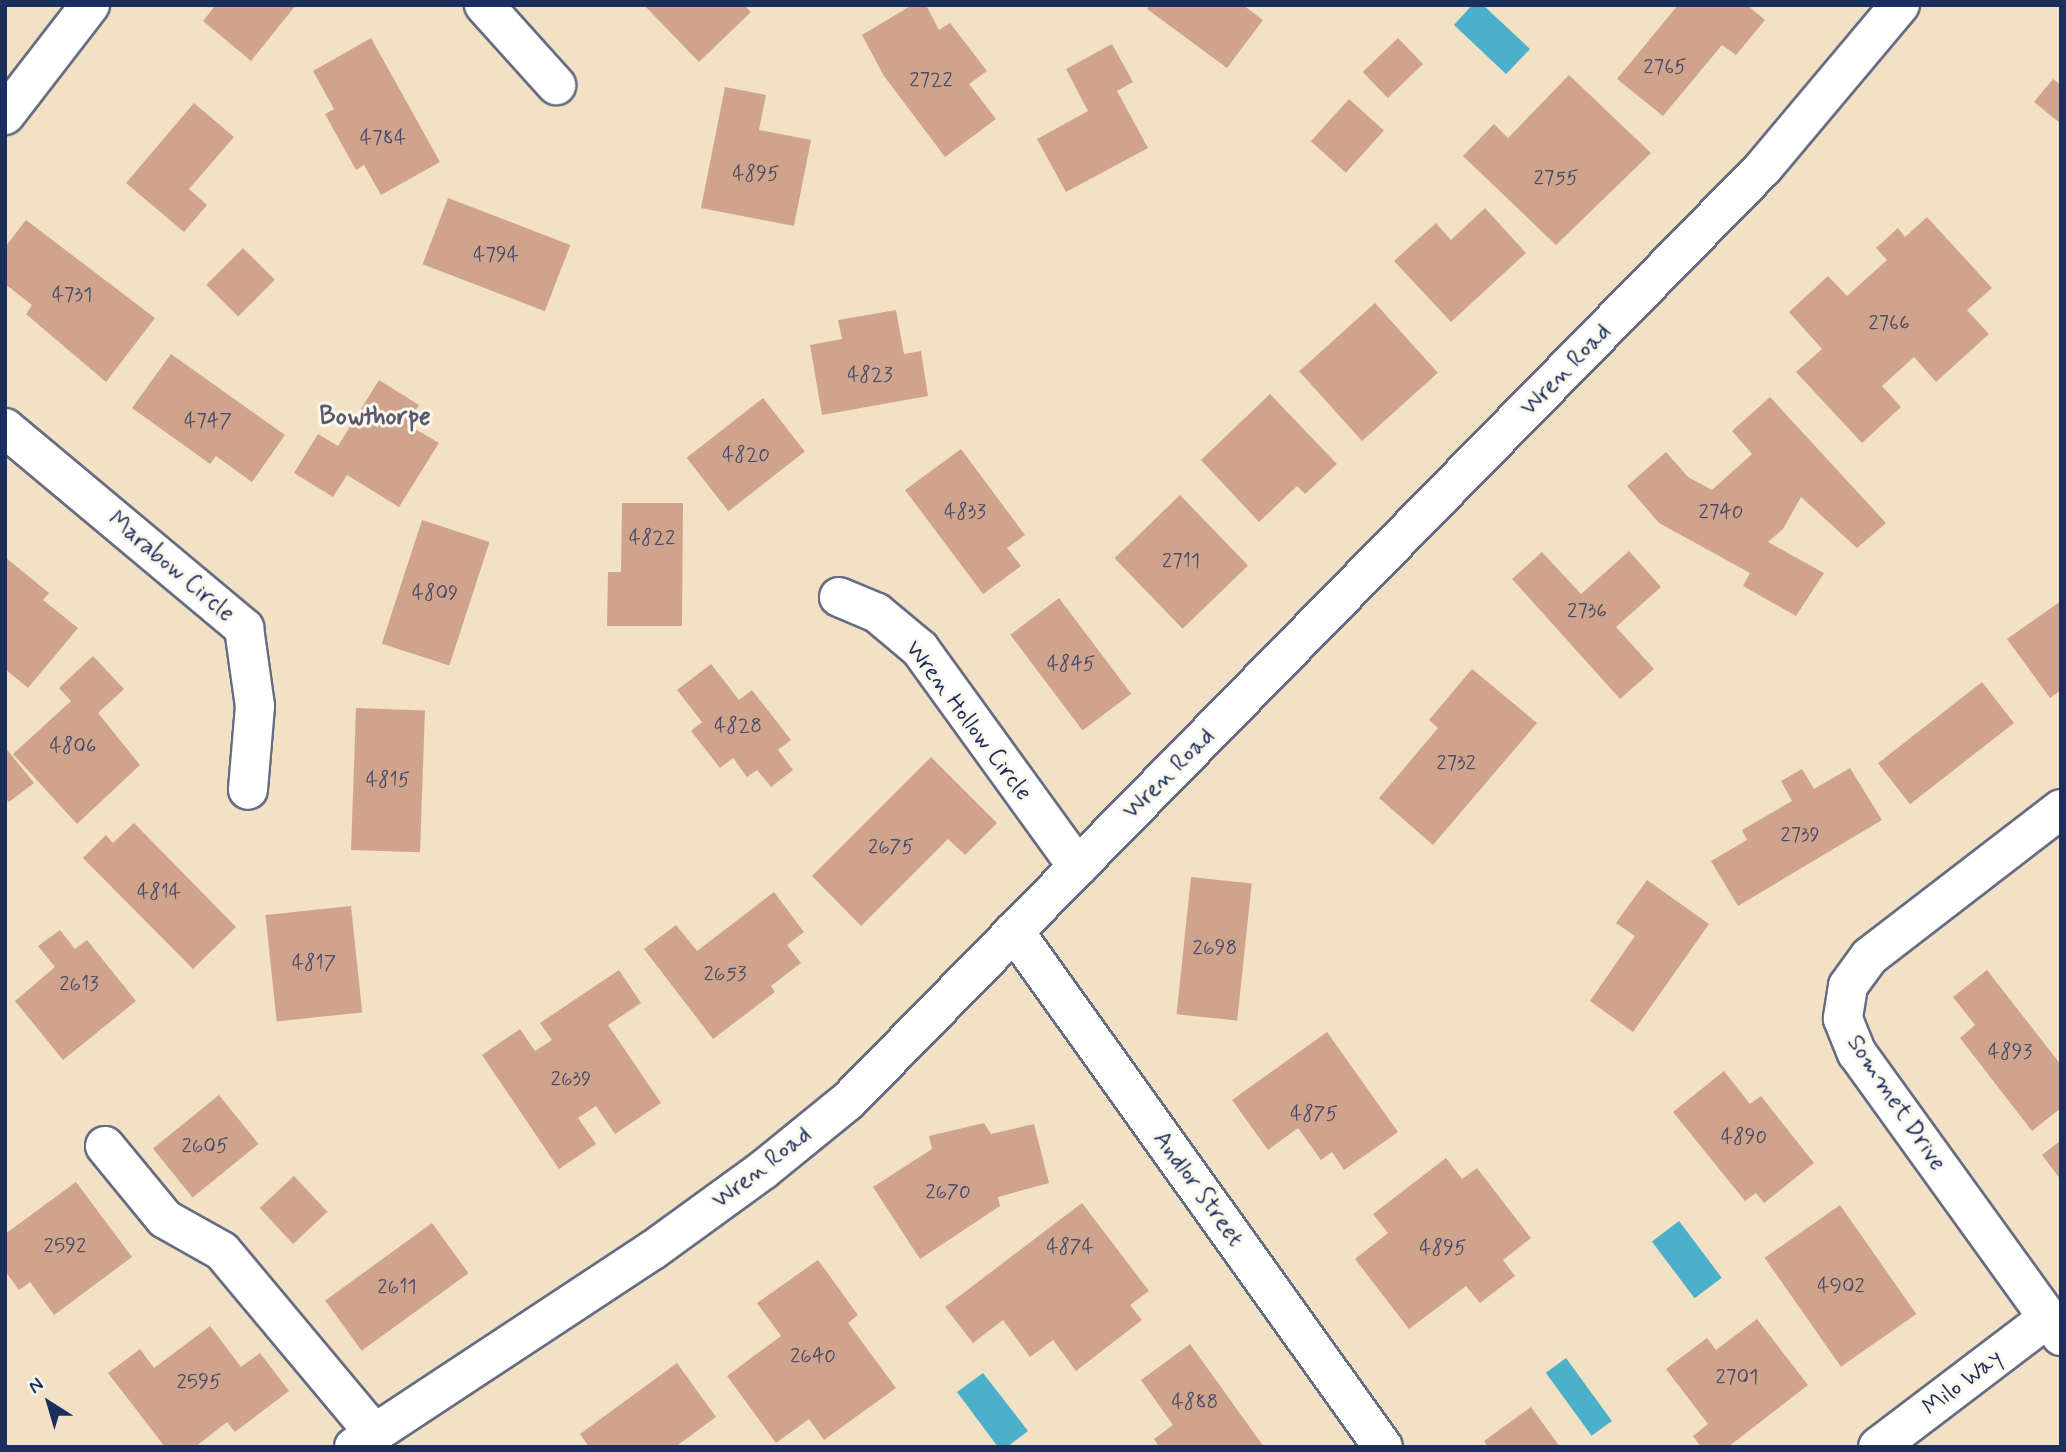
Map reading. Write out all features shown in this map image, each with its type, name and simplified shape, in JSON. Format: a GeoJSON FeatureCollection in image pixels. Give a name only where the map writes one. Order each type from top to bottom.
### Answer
{"type":"FeatureCollection","features":[{"type":"Feature","properties":{"kind":"street"},"geometry":{"type":"LineString","coordinates":[[5,115],[90,5]]}},
{"type":"Feature","properties":{"kind":"street"},"geometry":{"type":"LineString","coordinates":[[484,5],[556,85]]}},
{"type":"Feature","properties":{"kind":"street","name":"Wren Road"},"geometry":{"type":"LineString","coordinates":[[364,1440],[653,1250],[763,1170],[848,1101],[1763,168],[1900,5]]}},
{"type":"Feature","properties":{"kind":"street","name":"Marabow Circle"},"geometry":{"type":"LineString","coordinates":[[5,428],[244,628],[255,706],[248,790]]}},
{"type":"Feature","properties":{"kind":"street","name":"Wren Hollow Circle"},"geometry":{"type":"LineString","coordinates":[[839,597],[877,613],[920,649],[1078,867]]}},
{"type":"Feature","properties":{"kind":"street","name":"Sommet Drive"},"geometry":{"type":"LineString","coordinates":[[2054,1327],[1857,1053],[1843,1019],[1843,1002],[1856,971],[1869,957],[2061,809]]}},
{"type":"Feature","properties":{"kind":"street","name":"Andlor Street"},"geometry":{"type":"LineString","coordinates":[[1014,931],[1382,1447]]}},
{"type":"Feature","properties":{"kind":"street"},"geometry":{"type":"LineString","coordinates":[[105,1146],[165,1219],[222,1251],[364,1440]]}},
{"type":"Feature","properties":{"kind":"street","name":"Milo Way"},"geometry":{"type":"LineString","coordinates":[[1878,1447],[2054,1327]]}},
{"type":"Feature","properties":{"kind":"water"},"geometry":{"type":"Polygon","coordinates":[[[1472,5],[1483,5],[1530,49],[1506,74],[1454,25],[1472,5]]]}},
{"type":"Feature","properties":{"kind":"water"},"geometry":{"type":"Polygon","coordinates":[[[1679,1221],[1722,1278],[1695,1298],[1652,1241],[1679,1221]]]}},
{"type":"Feature","properties":{"kind":"water"},"geometry":{"type":"Polygon","coordinates":[[[1566,1358],[1612,1421],[1592,1436],[1546,1373],[1566,1358]]]}},
{"type":"Feature","properties":{"kind":"water"},"geometry":{"type":"Polygon","coordinates":[[[983,1373],[1028,1431],[1007,1447],[998,1447],[957,1392],[983,1373]]]}},
{"type":"Feature","properties":{"kind":"building"},"geometry":{"type":"Polygon","coordinates":[[[216,5],[296,5],[251,61],[203,21],[216,5]]]}},
{"type":"Feature","properties":{"kind":"building"},"geometry":{"type":"Polygon","coordinates":[[[644,5],[744,5],[751,12],[699,62],[644,5]]]}},
{"type":"Feature","properties":{"kind":"building"},"geometry":{"type":"Polygon","coordinates":[[[912,5],[926,5],[939,30],[950,23],[987,71],[969,84],[996,119],[945,157],[884,76],[862,35],[912,5]]]}},
{"type":"Feature","properties":{"kind":"building"},"geometry":{"type":"Polygon","coordinates":[[[1149,5],[1243,5],[1263,20],[1227,68],[1147,9],[1149,5]]]}},
{"type":"Feature","properties":{"kind":"building"},"geometry":{"type":"Polygon","coordinates":[[[1678,5],[1747,5],[1765,20],[1736,55],[1722,45],[1663,116],[1617,79],[1678,5]]]}},
{"type":"Feature","properties":{"kind":"building"},"geometry":{"type":"Polygon","coordinates":[[[371,38],[440,162],[381,195],[364,165],[356,170],[325,114],[334,109],[313,71],[371,38]]]}},
{"type":"Feature","properties":{"kind":"building"},"geometry":{"type":"Polygon","coordinates":[[[1398,38],[1423,64],[1388,98],[1363,72],[1398,38]]]}},
{"type":"Feature","properties":{"kind":"building"},"geometry":{"type":"Polygon","coordinates":[[[1112,44],[1133,82],[1117,91],[1148,148],[1066,192],[1037,139],[1088,111],[1066,69],[1112,44]]]}},
{"type":"Feature","properties":{"kind":"building"},"geometry":{"type":"Polygon","coordinates":[[[1569,75],[1651,153],[1556,245],[1463,156],[1494,124],[1508,138],[1569,75]]]}},
{"type":"Feature","properties":{"kind":"building"},"geometry":{"type":"Polygon","coordinates":[[[2053,79],[2061,85],[2061,124],[2034,102],[2053,79]]]}},
{"type":"Feature","properties":{"kind":"building"},"geometry":{"type":"Polygon","coordinates":[[[725,87],[766,95],[759,130],[811,140],[794,226],[701,208],[725,87]]]}},
{"type":"Feature","properties":{"kind":"building"},"geometry":{"type":"Polygon","coordinates":[[[1349,99],[1384,130],[1346,173],[1311,141],[1349,99]]]}},
{"type":"Feature","properties":{"kind":"building"},"geometry":{"type":"Polygon","coordinates":[[[194,103],[234,137],[189,189],[207,205],[184,232],[126,183],[194,103]]]}},
{"type":"Feature","properties":{"kind":"building"},"geometry":{"type":"Polygon","coordinates":[[[448,198],[570,245],[545,311],[423,264],[448,198]]]}},
{"type":"Feature","properties":{"kind":"building"},"geometry":{"type":"Polygon","coordinates":[[[1485,208],[1526,253],[1451,322],[1394,261],[1436,223],[1451,240],[1485,208]]]}},
{"type":"Feature","properties":{"kind":"building"},"geometry":{"type":"Polygon","coordinates":[[[1927,217],[1992,288],[1967,310],[1989,334],[1936,382],[1914,357],[1882,386],[1901,407],[1862,443],[1796,372],[1822,349],[1789,312],[1828,276],[1847,296],[1887,260],[1876,248],[1898,228],[1905,237],[1927,217]]]}},
{"type":"Feature","properties":{"kind":"building"},"geometry":{"type":"Polygon","coordinates":[[[26,220],[155,318],[106,382],[26,314],[32,305],[5,284],[5,247],[26,220]]]}},
{"type":"Feature","properties":{"kind":"building"},"geometry":{"type":"Polygon","coordinates":[[[243,248],[275,280],[238,317],[206,285],[243,248]]]}},
{"type":"Feature","properties":{"kind":"building"},"geometry":{"type":"Polygon","coordinates":[[[1375,303],[1438,373],[1362,441],[1299,371],[1375,303]]]}},
{"type":"Feature","properties":{"kind":"building"},"geometry":{"type":"Polygon","coordinates":[[[896,310],[904,354],[921,351],[928,396],[822,415],[810,345],[842,339],[838,320],[896,310]]]}},
{"type":"Feature","properties":{"kind":"building"},"geometry":{"type":"Polygon","coordinates":[[[171,354],[285,435],[252,482],[216,456],[210,464],[132,408],[171,354]]]}},
{"type":"Feature","properties":{"kind":"building"},"geometry":{"type":"Polygon","coordinates":[[[379,380],[419,405],[407,424],[439,443],[399,507],[347,475],[333,497],[294,473],[318,434],[338,446],[379,380]]]}},
{"type":"Feature","properties":{"kind":"building"},"geometry":{"type":"Polygon","coordinates":[[[1270,394],[1337,464],[1305,494],[1297,486],[1259,522],[1201,460],[1270,394]]]}},
{"type":"Feature","properties":{"kind":"building"},"geometry":{"type":"Polygon","coordinates":[[[1770,397],[1886,523],[1857,548],[1801,497],[1783,529],[1768,542],[1824,573],[1796,616],[1743,586],[1750,573],[1659,523],[1627,486],[1666,452],[1688,477],[1712,490],[1752,454],[1732,431],[1770,397]]]}},
{"type":"Feature","properties":{"kind":"building"},"geometry":{"type":"Polygon","coordinates":[[[763,398],[805,452],[728,511],[687,458],[763,398]]]}},
{"type":"Feature","properties":{"kind":"building"},"geometry":{"type":"Polygon","coordinates":[[[961,449],[1025,535],[1007,548],[1021,566],[983,594],[905,490],[961,449]]]}},
{"type":"Feature","properties":{"kind":"building"},"geometry":{"type":"Polygon","coordinates":[[[1180,495],[1248,565],[1183,629],[1115,558],[1180,495]]]}},
{"type":"Feature","properties":{"kind":"building"},"geometry":{"type":"Polygon","coordinates":[[[622,503],[683,503],[682,626],[607,626],[608,572],[621,572],[622,503]]]}},
{"type":"Feature","properties":{"kind":"building"},"geometry":{"type":"Polygon","coordinates":[[[422,520],[490,542],[449,666],[382,644],[422,520]]]}},
{"type":"Feature","properties":{"kind":"building"},"geometry":{"type":"Polygon","coordinates":[[[1629,551],[1661,587],[1616,627],[1654,669],[1620,699],[1512,579],[1542,552],[1581,594],[1629,551]]]}},
{"type":"Feature","properties":{"kind":"building"},"geometry":{"type":"Polygon","coordinates":[[[5,557],[49,593],[43,600],[78,628],[28,688],[5,669],[5,557]]]}},
{"type":"Feature","properties":{"kind":"building"},"geometry":{"type":"Polygon","coordinates":[[[1059,598],[1131,694],[1083,731],[1010,635],[1059,598]]]}},
{"type":"Feature","properties":{"kind":"building"},"geometry":{"type":"Polygon","coordinates":[[[2061,601],[2061,690],[2050,698],[2007,639],[2061,601]]]}},
{"type":"Feature","properties":{"kind":"building"},"geometry":{"type":"Polygon","coordinates":[[[93,656],[124,689],[98,713],[140,765],[77,824],[13,754],[71,701],[59,688],[93,656]]]}},
{"type":"Feature","properties":{"kind":"building"},"geometry":{"type":"Polygon","coordinates":[[[711,664],[739,700],[752,690],[791,740],[778,750],[793,770],[771,787],[757,770],[747,777],[733,758],[720,768],[691,731],[702,722],[677,690],[711,664]]]}},
{"type":"Feature","properties":{"kind":"building"},"geometry":{"type":"Polygon","coordinates":[[[1472,669],[1537,723],[1433,845],[1379,798],[1438,728],[1429,720],[1472,669]]]}},
{"type":"Feature","properties":{"kind":"building"},"geometry":{"type":"Polygon","coordinates":[[[1982,682],[2014,723],[1910,804],[1878,763],[1982,682]]]}},
{"type":"Feature","properties":{"kind":"building"},"geometry":{"type":"Polygon","coordinates":[[[356,708],[425,710],[420,852],[351,850],[356,708]]]}},
{"type":"Feature","properties":{"kind":"building"},"geometry":{"type":"Polygon","coordinates":[[[5,747],[34,783],[9,802],[5,798],[5,747]]]}},
{"type":"Feature","properties":{"kind":"building"},"geometry":{"type":"Polygon","coordinates":[[[931,757],[997,823],[965,855],[948,839],[861,926],[812,876],[931,757]]]}},
{"type":"Feature","properties":{"kind":"building"},"geometry":{"type":"Polygon","coordinates":[[[1850,768],[1882,820],[1738,906],[1711,861],[1747,840],[1742,830],[1792,801],[1781,781],[1802,769],[1814,789],[1850,768]]]}},
{"type":"Feature","properties":{"kind":"building"},"geometry":{"type":"Polygon","coordinates":[[[134,823],[236,927],[193,969],[83,858],[106,835],[113,843],[134,823]]]}},
{"type":"Feature","properties":{"kind":"building"},"geometry":{"type":"Polygon","coordinates":[[[1191,877],[1252,883],[1237,1021],[1177,1014],[1191,877]]]}},
{"type":"Feature","properties":{"kind":"building"},"geometry":{"type":"Polygon","coordinates":[[[1647,880],[1709,924],[1633,1032],[1590,1001],[1635,936],[1616,923],[1647,880]]]}},
{"type":"Feature","properties":{"kind":"building"},"geometry":{"type":"Polygon","coordinates":[[[774,892],[804,932],[787,945],[801,963],[771,986],[775,992],[713,1039],[644,949],[676,925],[697,951],[774,892]]]}},
{"type":"Feature","properties":{"kind":"building"},"geometry":{"type":"Polygon","coordinates":[[[351,906],[362,1012],[277,1021],[265,915],[351,906]]]}},
{"type":"Feature","properties":{"kind":"building"},"geometry":{"type":"Polygon","coordinates":[[[60,930],[75,949],[87,940],[136,1001],[63,1060],[15,1001],[55,967],[38,946],[60,930]]]}},
{"type":"Feature","properties":{"kind":"building"},"geometry":{"type":"Polygon","coordinates":[[[619,970],[641,1003],[608,1025],[661,1103],[615,1134],[596,1106],[578,1118],[596,1144],[559,1169],[482,1055],[520,1029],[535,1051],[552,1040],[540,1023],[619,970]]]}},
{"type":"Feature","properties":{"kind":"building"},"geometry":{"type":"Polygon","coordinates":[[[1987,970],[2061,1065],[2061,1108],[2032,1131],[1960,1038],[1975,1025],[1953,997],[1987,970]]]}},
{"type":"Feature","properties":{"kind":"building"},"geometry":{"type":"Polygon","coordinates":[[[1327,1032],[1398,1132],[1344,1170],[1332,1152],[1321,1160],[1298,1128],[1268,1150],[1232,1100],[1327,1032]]]}},
{"type":"Feature","properties":{"kind":"building"},"geometry":{"type":"Polygon","coordinates":[[[1724,1071],[1750,1104],[1761,1096],[1814,1163],[1764,1203],[1756,1193],[1745,1201],[1673,1112],[1724,1071]]]}},
{"type":"Feature","properties":{"kind":"building"},"geometry":{"type":"Polygon","coordinates":[[[219,1095],[259,1144],[193,1197],[153,1148],[219,1095]]]}},
{"type":"Feature","properties":{"kind":"building"},"geometry":{"type":"Polygon","coordinates":[[[984,1123],[991,1134],[1034,1124],[1049,1183],[998,1197],[1000,1206],[920,1259],[873,1187],[932,1149],[929,1136],[984,1123]]]}},
{"type":"Feature","properties":{"kind":"building"},"geometry":{"type":"Polygon","coordinates":[[[2061,1140],[2061,1180],[2042,1155],[2061,1140]]]}},
{"type":"Feature","properties":{"kind":"building"},"geometry":{"type":"Polygon","coordinates":[[[1446,1158],[1462,1179],[1477,1168],[1531,1238],[1503,1260],[1515,1276],[1480,1303],[1466,1286],[1409,1329],[1355,1259],[1388,1233],[1373,1214],[1446,1158]]]}},
{"type":"Feature","properties":{"kind":"building"},"geometry":{"type":"Polygon","coordinates":[[[294,1176],[327,1212],[293,1244],[260,1208],[294,1176]]]}},
{"type":"Feature","properties":{"kind":"building"},"geometry":{"type":"Polygon","coordinates":[[[76,1182],[132,1257],[54,1315],[30,1282],[19,1290],[5,1271],[5,1234],[76,1182]]]}},
{"type":"Feature","properties":{"kind":"building"},"geometry":{"type":"Polygon","coordinates":[[[1082,1203],[1149,1291],[1130,1305],[1142,1320],[1076,1371],[1053,1340],[1030,1357],[1003,1320],[973,1343],[945,1307],[1082,1203]]]}},
{"type":"Feature","properties":{"kind":"building"},"geometry":{"type":"Polygon","coordinates":[[[1840,1205],[1916,1314],[1841,1367],[1765,1258],[1840,1205]]]}},
{"type":"Feature","properties":{"kind":"building"},"geometry":{"type":"Polygon","coordinates":[[[432,1223],[468,1273],[362,1351],[325,1301],[432,1223]]]}},
{"type":"Feature","properties":{"kind":"building"},"geometry":{"type":"Polygon","coordinates":[[[818,1260],[858,1315],[848,1323],[896,1388],[824,1440],[809,1419],[776,1443],[727,1376],[781,1336],[757,1303],[818,1260]]]}},
{"type":"Feature","properties":{"kind":"building"},"geometry":{"type":"Polygon","coordinates":[[[1757,1319],[1808,1385],[1728,1447],[1701,1447],[1693,1436],[1708,1424],[1666,1369],[1707,1338],[1716,1350],[1757,1319]]]}},
{"type":"Feature","properties":{"kind":"building"},"geometry":{"type":"Polygon","coordinates":[[[210,1326],[241,1367],[260,1353],[289,1391],[235,1432],[227,1422],[195,1447],[165,1447],[108,1373],[140,1349],[154,1368],[210,1326]]]}},
{"type":"Feature","properties":{"kind":"building"},"geometry":{"type":"Polygon","coordinates":[[[1190,1344],[1264,1447],[1159,1447],[1154,1439],[1173,1425],[1141,1380],[1190,1344]]]}},
{"type":"Feature","properties":{"kind":"building"},"geometry":{"type":"Polygon","coordinates":[[[677,1363],[716,1417],[675,1447],[589,1447],[580,1434],[677,1363]]]}},
{"type":"Feature","properties":{"kind":"building"},"geometry":{"type":"Polygon","coordinates":[[[1531,1407],[1560,1447],[1488,1447],[1484,1441],[1531,1407]]]}},
{"type":"Feature","properties":{"kind":"district","name":"Bowthorpe"},"geometry":{"type":"Point","coordinates":[375,418]}}]}
